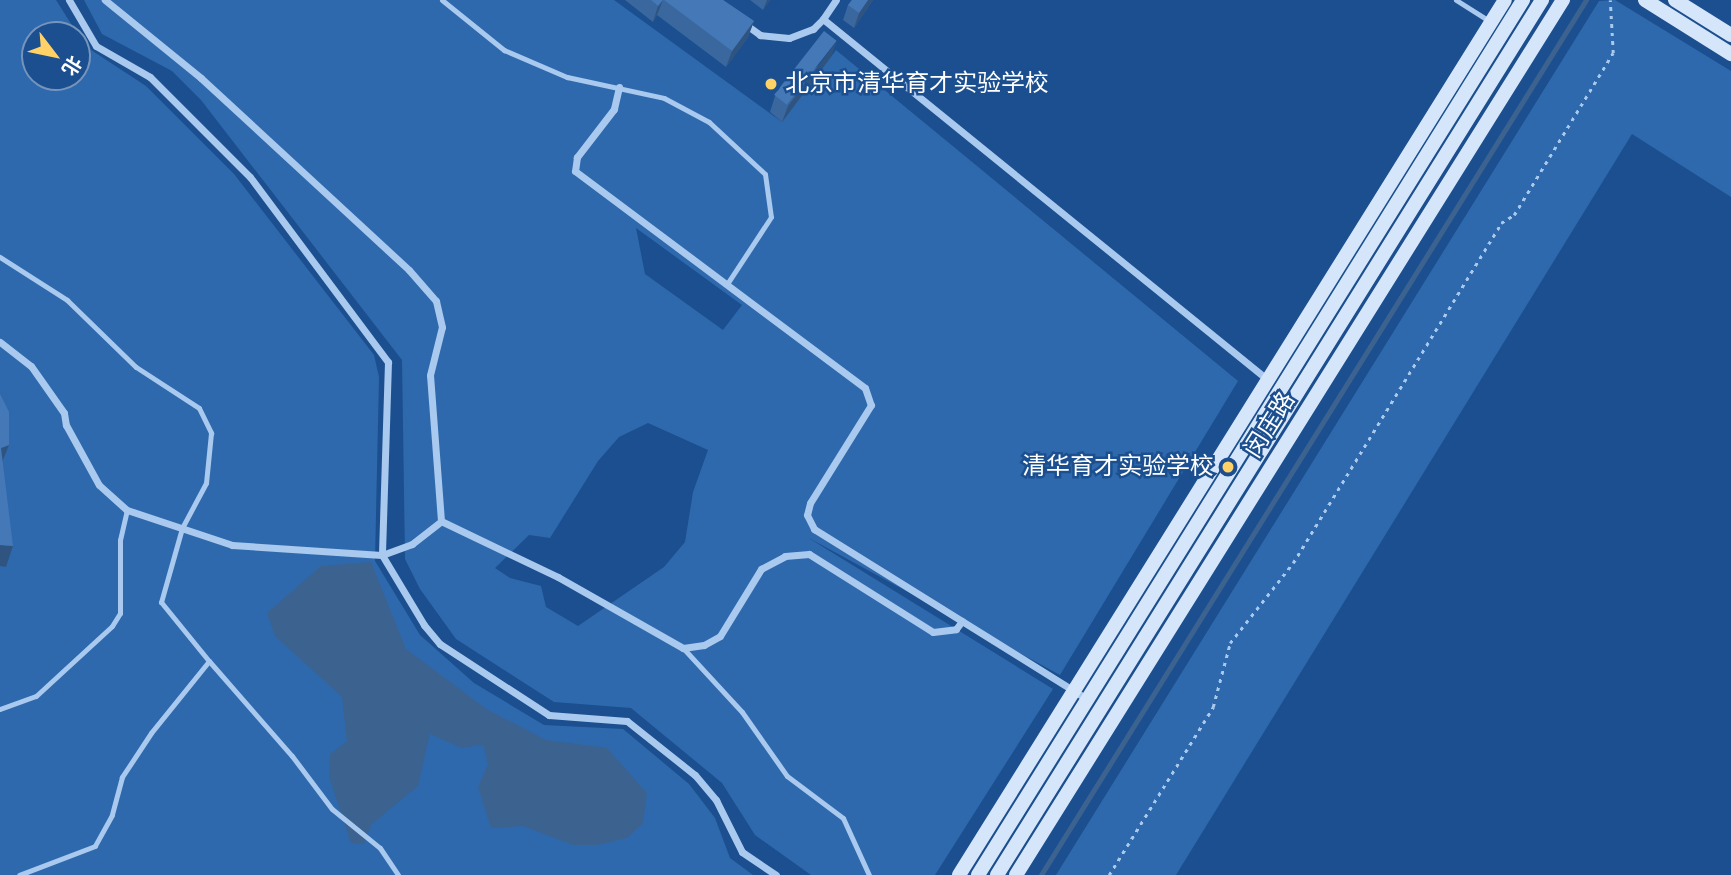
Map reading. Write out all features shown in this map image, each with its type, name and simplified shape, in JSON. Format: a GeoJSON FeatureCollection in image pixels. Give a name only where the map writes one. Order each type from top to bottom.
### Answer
{"type":"FeatureCollection","features":[{"type":"Feature","properties":{"kind":"street"},"geometry":{"type":"LineString","coordinates":[[69,0],[96,46],[150,77],[250,177],[388,362],[382,555],[424,625],[440,644],[549,715],[627,721],[695,775],[716,800],[742,852],[776,875]]}},
{"type":"Feature","properties":{"kind":"street"},"geometry":{"type":"LineString","coordinates":[[105,0],[201,78],[409,270],[436,301],[442,327],[430,375],[440,521]]}},
{"type":"Feature","properties":{"kind":"street"},"geometry":{"type":"LineString","coordinates":[[735,15],[760,35],[800,35],[823,19],[836,0]]}},
{"type":"Feature","properties":{"kind":"street","name":"闵庄路"},"geometry":{"type":"LineString","coordinates":[[960,875],[1505,0]]}},
{"type":"Feature","properties":{"kind":"street","name":"闵庄路"},"geometry":{"type":"LineString","coordinates":[[978,875],[1523,0]]}},
{"type":"Feature","properties":{"kind":"street","name":"闵庄路"},"geometry":{"type":"LineString","coordinates":[[997,875],[1542,0]]}},
{"type":"Feature","properties":{"kind":"street","name":"闵庄路"},"geometry":{"type":"LineString","coordinates":[[1016,875],[1563,0]]}},
{"type":"Feature","properties":{"kind":"street"},"geometry":{"type":"LineString","coordinates":[[1644,0],[1731,54]]}},
{"type":"Feature","properties":{"kind":"street"},"geometry":{"type":"LineString","coordinates":[[1675,0],[1731,35]]}},
{"type":"Feature","properties":{"kind":"street"},"geometry":{"type":"LineString","coordinates":[[823,19],[1268,380]]}},
{"type":"Feature","properties":{"kind":"street"},"geometry":{"type":"LineString","coordinates":[[619,87],[614,109],[577,157],[575,171],[865,388],[871,405],[810,503],[807,515],[814,530],[1087,699]]}},
{"type":"Feature","properties":{"kind":"street"},"geometry":{"type":"LineString","coordinates":[[0,342],[31,366],[64,413],[66,425],[99,485],[127,510],[232,545],[382,555],[412,544],[440,521]]}},
{"type":"Feature","properties":{"kind":"street"},"geometry":{"type":"LineString","coordinates":[[440,521],[558,577],[683,648],[704,645],[720,636],[761,569],[785,556],[809,554],[933,632],[956,629],[962,621]]}},
{"type":"Feature","properties":{"kind":"lane"},"geometry":{"type":"LineString","coordinates":[[442,0],[504,50],[567,77],[664,98],[709,122],[765,174],[771,217],[727,284]]}},
{"type":"Feature","properties":{"kind":"lane"},"geometry":{"type":"LineString","coordinates":[[1456,0],[1491,22]]}},
{"type":"Feature","properties":{"kind":"lane"},"geometry":{"type":"LineString","coordinates":[[0,257],[67,300],[136,367],[199,408],[211,433],[206,482],[182,528],[161,602],[292,756],[332,809],[380,848],[398,875]]}},
{"type":"Feature","properties":{"kind":"lane"},"geometry":{"type":"LineString","coordinates":[[0,709],[36,696],[116,620],[120,613],[120,540],[127,510]]}},
{"type":"Feature","properties":{"kind":"lane"},"geometry":{"type":"LineString","coordinates":[[683,648],[742,712],[787,776],[842,818],[869,875]]}},
{"type":"Feature","properties":{"kind":"lane"},"geometry":{"type":"LineString","coordinates":[[19,875],[43,870],[95,846],[112,815],[122,777],[150,733],[209,661]]}},
{"type":"Feature","properties":{"kind":"path"},"geometry":{"type":"LineString","coordinates":[[1109,875],[1213,707],[1230,643],[1293,563],[1501,223],[1514,215],[1614,53],[1610,0]]}},
{"type":"Feature","properties":{"kind":"shaded area"},"geometry":{"type":"Polygon","coordinates":[[[0,0],[56,0],[69,21],[21,21],[21,91],[91,91],[91,50],[146,86],[234,174],[374,355],[379,377],[375,561],[420,635],[474,683],[544,725],[623,729],[689,784],[715,818],[730,858],[753,875],[0,875],[0,0]]]}},
{"type":"Feature","properties":{"kind":"shaded area"},"geometry":{"type":"Polygon","coordinates":[[[84,0],[614,0],[782,122],[836,50],[1238,381],[1060,675],[807,537],[1053,689],[935,875],[811,875],[755,835],[722,783],[631,708],[554,702],[456,639],[420,589],[405,559],[402,360],[201,100],[172,71],[102,34],[84,0]],[[636,228],[645,274],[723,330],[742,305],[636,228]],[[648,423],[619,437],[598,461],[550,538],[529,535],[495,568],[510,578],[541,586],[546,607],[578,626],[664,567],[685,542],[693,492],[708,450],[648,423]]]}},
{"type":"Feature","properties":{"kind":"shaded area"},"geometry":{"type":"Polygon","coordinates":[[[1615,0],[1731,71],[1731,197],[1632,134],[1176,875],[1056,875],[1599,1],[1615,0]]]}},
{"type":"Feature","properties":{"kind":"shaded area"},"geometry":{"type":"Polygon","coordinates":[[[371,562],[406,649],[488,710],[546,740],[607,748],[647,793],[643,823],[627,838],[598,845],[573,845],[523,826],[491,828],[478,787],[488,764],[483,745],[461,748],[430,734],[418,786],[371,825],[364,844],[351,843],[329,777],[330,754],[347,741],[342,697],[275,636],[267,613],[321,566],[371,562]]]}},
{"type":"Feature","properties":{"kind":"building"},"geometry":{"type":"Polygon","coordinates":[[[651,0],[663,0],[658,6],[651,0]]]}},
{"type":"Feature","properties":{"kind":"building"},"geometry":{"type":"Polygon","coordinates":[[[664,0],[723,0],[754,21],[732,51],[664,0]]]}},
{"type":"Feature","properties":{"kind":"building"},"geometry":{"type":"Polygon","coordinates":[[[852,0],[868,0],[859,13],[848,5],[852,0]]]}},
{"type":"Feature","properties":{"kind":"building"},"geometry":{"type":"Polygon","coordinates":[[[824,31],[837,41],[787,105],[774,95],[824,31]]]}},
{"type":"Feature","properties":{"kind":"building"},"geometry":{"type":"Polygon","coordinates":[[[0,394],[9,412],[9,445],[1,448],[13,546],[0,545],[0,394]]]}},
{"type":"Feature","properties":{"kind":"waterway"},"geometry":{"type":"LineString","coordinates":[[1041,875],[1586,0]]}},
{"type":"Feature","properties":{"kind":"place","name":"北京市清华育才实验学校"},"geometry":{"type":"Point","coordinates":[771,84]}},
{"type":"Feature","properties":{"kind":"place","name":"清华育才实验学校"},"geometry":{"type":"Point","coordinates":[1228,467]}}]}
